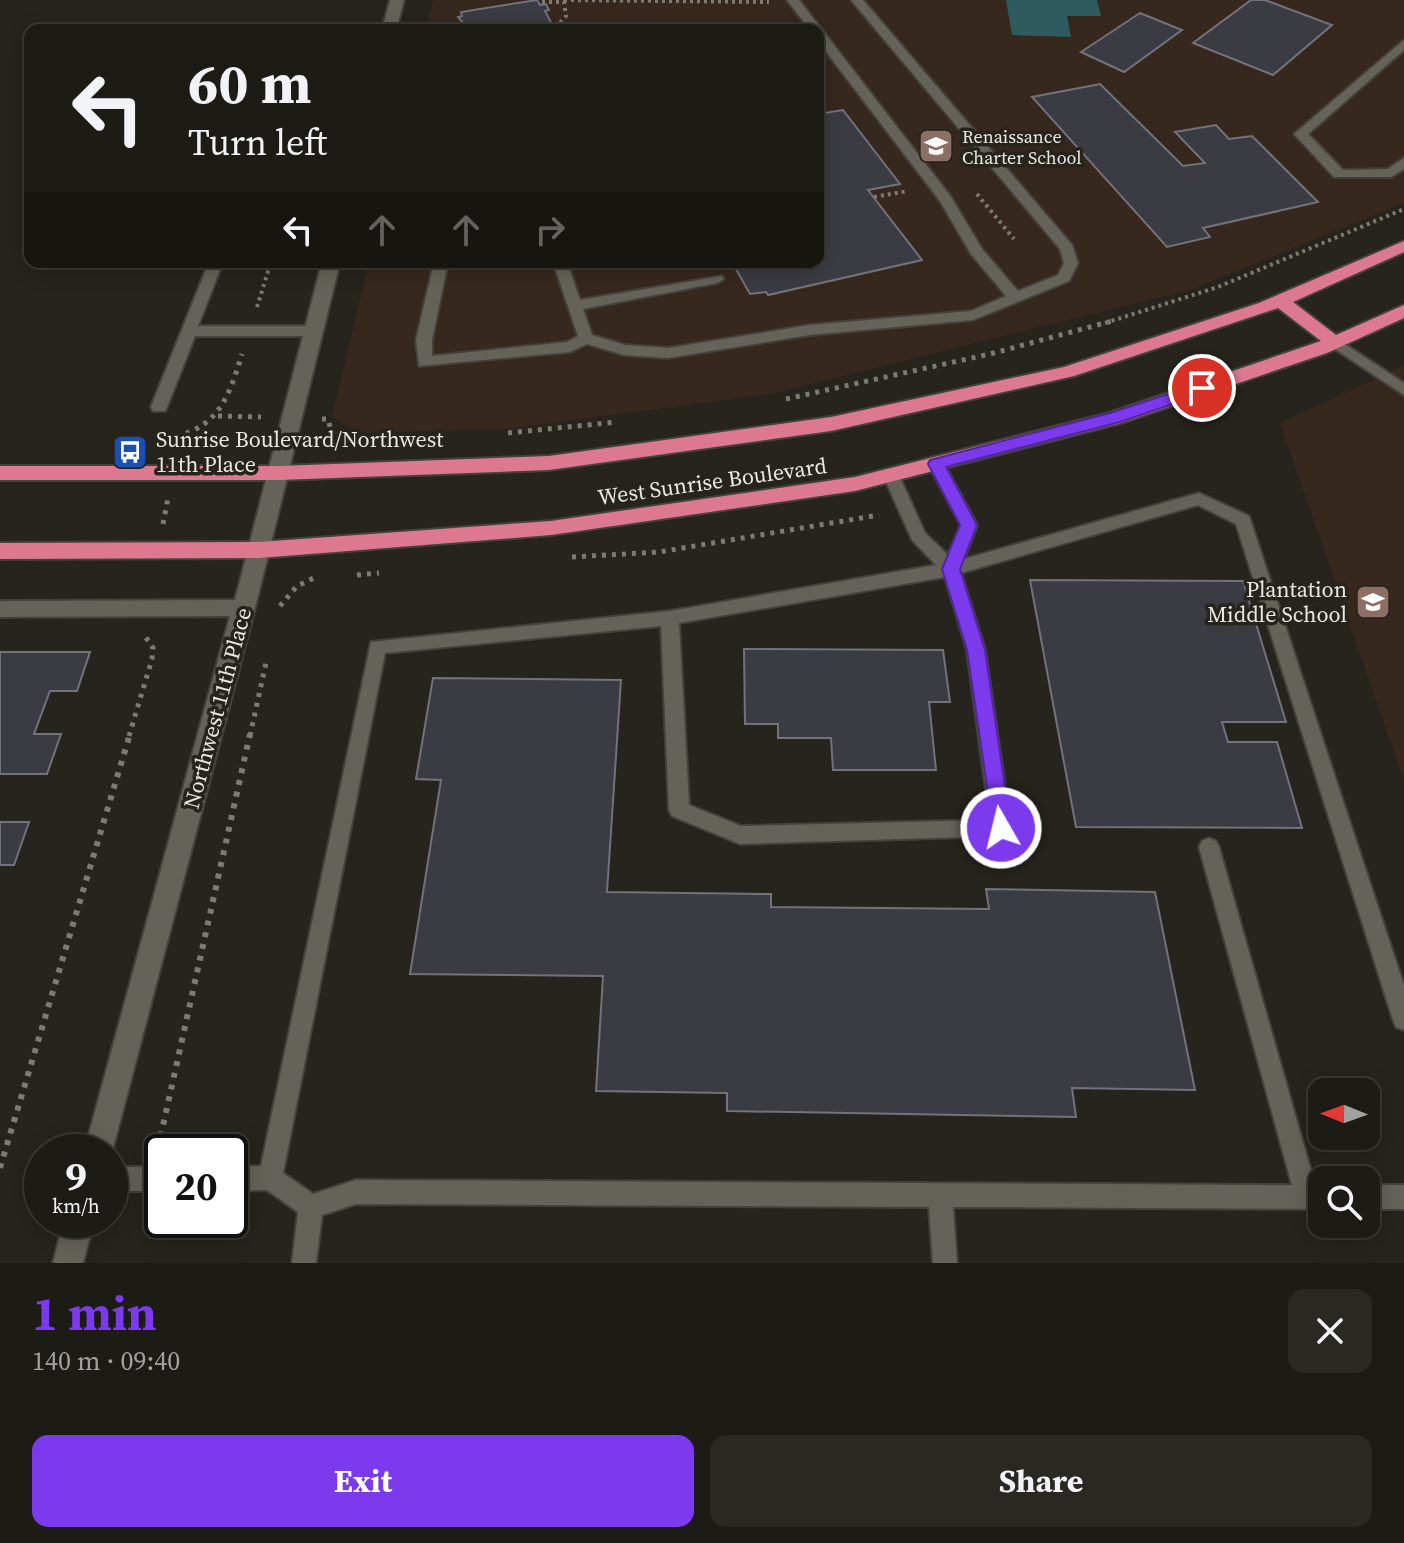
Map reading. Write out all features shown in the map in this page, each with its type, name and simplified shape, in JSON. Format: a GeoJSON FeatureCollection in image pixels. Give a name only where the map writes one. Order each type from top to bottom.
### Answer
{"type":"FeatureCollection","features":[{"type":"Feature","properties":{"kind":"highway","name":"West Sunrise Boulevard"},"geometry":{"type":"LineString","coordinates":[[0,473],[279,473],[549,463],[831,424],[1067,372],[1279,300],[1404,246]]}},
{"type":"Feature","properties":{"kind":"highway"},"geometry":{"type":"LineString","coordinates":[[1279,300],[1334,342]]}},
{"type":"Feature","properties":{"kind":"highway","name":"West Sunrise Boulevard"},"geometry":{"type":"LineString","coordinates":[[0,551],[259,550],[551,528],[855,484],[1114,418],[1334,342],[1404,311]]}},
{"type":"Feature","properties":{"kind":"street"},"geometry":{"type":"LineString","coordinates":[[391,24],[397,0]]}},
{"type":"Feature","properties":{"kind":"street","name":"Northwest 11th Place"},"geometry":{"type":"LineString","coordinates":[[103,1134],[244,608],[330,268]]}},
{"type":"Feature","properties":{"kind":"street"},"geometry":{"type":"LineString","coordinates":[[0,609],[244,608]]}},
{"type":"Feature","properties":{"kind":"street"},"geometry":{"type":"LineString","coordinates":[[68,1263],[74,1238]]}},
{"type":"Feature","properties":{"kind":"lane"},"geometry":{"type":"LineString","coordinates":[[793,0],[812,24]]}},
{"type":"Feature","properties":{"kind":"lane"},"geometry":{"type":"LineString","coordinates":[[440,268],[424,340],[424,362],[570,347],[586,338],[624,350],[668,353],[810,330],[973,315],[1064,278],[1071,263],[1067,248],[857,0]]}},
{"type":"Feature","properties":{"kind":"lane"},"geometry":{"type":"LineString","coordinates":[[824,40],[946,200],[976,251],[1016,298]]}},
{"type":"Feature","properties":{"kind":"lane"},"geometry":{"type":"LineString","coordinates":[[1404,44],[1300,134],[1339,174],[1391,173],[1404,162]]}},
{"type":"Feature","properties":{"kind":"lane"},"geometry":{"type":"LineString","coordinates":[[159,407],[214,268]]}},
{"type":"Feature","properties":{"kind":"lane"},"geometry":{"type":"LineString","coordinates":[[562,268],[586,338]]}},
{"type":"Feature","properties":{"kind":"lane"},"geometry":{"type":"LineString","coordinates":[[575,306],[717,279]]}},
{"type":"Feature","properties":{"kind":"lane"},"geometry":{"type":"LineString","coordinates":[[190,331],[314,331]]}},
{"type":"Feature","properties":{"kind":"lane"},"geometry":{"type":"LineString","coordinates":[[1334,342],[1401,384]]}},
{"type":"Feature","properties":{"kind":"lane"},"geometry":{"type":"LineString","coordinates":[[936,464],[969,525],[951,569]]}},
{"type":"Feature","properties":{"kind":"lane"},"geometry":{"type":"LineString","coordinates":[[670,618],[679,810],[740,835],[1001,828],[976,650],[951,569],[918,536],[891,475]]}},
{"type":"Feature","properties":{"kind":"lane"},"geometry":{"type":"LineString","coordinates":[[270,1178],[377,647],[670,618],[951,569],[1199,499],[1243,520],[1404,1020]]}},
{"type":"Feature","properties":{"kind":"lane"},"geometry":{"type":"LineString","coordinates":[[1209,847],[1308,1177]]}},
{"type":"Feature","properties":{"kind":"lane"},"geometry":{"type":"LineString","coordinates":[[248,1179],[270,1178],[311,1207]]}},
{"type":"Feature","properties":{"kind":"lane"},"geometry":{"type":"LineString","coordinates":[[311,1207],[356,1192],[1308,1197]]}},
{"type":"Feature","properties":{"kind":"lane"},"geometry":{"type":"LineString","coordinates":[[940,1195],[945,1263]]}},
{"type":"Feature","properties":{"kind":"lane"},"geometry":{"type":"LineString","coordinates":[[1380,1197],[1404,1197]]}},
{"type":"Feature","properties":{"kind":"lane"},"geometry":{"type":"LineString","coordinates":[[304,1263],[311,1207]]}},
{"type":"Feature","properties":{"kind":"path"},"geometry":{"type":"LineString","coordinates":[[559,24],[566,16],[564,1]]}},
{"type":"Feature","properties":{"kind":"path"},"geometry":{"type":"LineString","coordinates":[[542,2],[775,2]]}},
{"type":"Feature","properties":{"kind":"path"},"geometry":{"type":"LineString","coordinates":[[874,197],[913,190]]}},
{"type":"Feature","properties":{"kind":"path"},"geometry":{"type":"LineString","coordinates":[[779,400],[910,374],[1072,334],[1194,296],[1404,209]]}},
{"type":"Feature","properties":{"kind":"path"},"geometry":{"type":"LineString","coordinates":[[502,434],[620,422]]}},
{"type":"Feature","properties":{"kind":"path"},"geometry":{"type":"LineString","coordinates":[[343,437],[365,439]]}},
{"type":"Feature","properties":{"kind":"path"},"geometry":{"type":"LineString","coordinates":[[0,1168],[152,659],[153,648],[145,636],[133,630],[140,608]]}},
{"type":"Feature","properties":{"kind":"path"},"geometry":{"type":"LineString","coordinates":[[166,1134],[230,832]]}},
{"type":"Feature","properties":{"kind":"shaded area","name":"Renaissance Charter School"},"geometry":{"type":"Polygon","coordinates":[[[433,0],[1404,0],[1404,203],[1190,290],[770,394],[507,429],[358,433],[332,417],[368,268],[824,268],[824,24],[427,24],[433,0]]]}},
{"type":"Feature","properties":{"kind":"shaded area","name":"Plantation Middle School"},"geometry":{"type":"Polygon","coordinates":[[[1404,365],[1404,781],[1280,423],[1404,365]]]}},
{"type":"Feature","properties":{"kind":"water"},"geometry":{"type":"Polygon","coordinates":[[[1006,0],[1097,0],[1101,16],[1067,16],[1071,37],[1012,35],[1006,0]]]}},
{"type":"Feature","properties":{"kind":"building"},"geometry":{"type":"Polygon","coordinates":[[[537,0],[540,5],[546,4],[549,10],[545,11],[552,24],[464,24],[458,17],[462,16],[461,12],[537,0]]]}},
{"type":"Feature","properties":{"kind":"building"},"geometry":{"type":"Polygon","coordinates":[[[1251,0],[1265,0],[1332,25],[1273,75],[1193,43],[1251,0]]]}},
{"type":"Feature","properties":{"kind":"building"},"geometry":{"type":"Polygon","coordinates":[[[1140,13],[1182,30],[1124,72],[1081,52],[1140,13]]]}},
{"type":"Feature","properties":{"kind":"building"},"geometry":{"type":"Polygon","coordinates":[[[1100,84],[1183,166],[1205,163],[1175,132],[1216,125],[1229,139],[1252,136],[1318,202],[1203,228],[1210,237],[1167,247],[1032,97],[1100,84]]]}},
{"type":"Feature","properties":{"kind":"building"},"geometry":{"type":"Polygon","coordinates":[[[843,110],[900,184],[868,190],[922,260],[768,295],[766,292],[750,294],[735,268],[824,268],[824,113],[843,110]]]}},
{"type":"Feature","properties":{"kind":"building"},"geometry":{"type":"Polygon","coordinates":[[[1030,580],[1243,581],[1286,722],[1222,722],[1228,742],[1277,742],[1302,828],[1076,827],[1030,580]]]}},
{"type":"Feature","properties":{"kind":"building"},"geometry":{"type":"Polygon","coordinates":[[[744,649],[943,650],[950,702],[929,702],[936,770],[833,770],[831,738],[778,738],[778,724],[745,724],[744,649]]]}},
{"type":"Feature","properties":{"kind":"building"},"geometry":{"type":"Polygon","coordinates":[[[0,652],[90,652],[77,691],[50,691],[34,734],[61,734],[47,774],[0,774],[0,652]]]}},
{"type":"Feature","properties":{"kind":"building"},"geometry":{"type":"Polygon","coordinates":[[[433,678],[621,680],[607,892],[771,894],[771,907],[989,909],[986,889],[1155,892],[1195,1090],[1072,1088],[1076,1117],[727,1111],[727,1093],[596,1091],[603,976],[410,974],[441,780],[416,779],[433,678]]]}},
{"type":"Feature","properties":{"kind":"building"},"geometry":{"type":"Polygon","coordinates":[[[0,822],[29,822],[14,865],[0,865],[0,822]]]}},
{"type":"Feature","properties":{"kind":"place","name":"Renaissance Charter School"},"geometry":{"type":"Point","coordinates":[936,146]}},
{"type":"Feature","properties":{"kind":"place","name":"Sunrise Boulevard/Northwest 11th Place"},"geometry":{"type":"Point","coordinates":[130,452]}},
{"type":"Feature","properties":{"kind":"place","name":"Plantation Middle School"},"geometry":{"type":"Point","coordinates":[1373,602]}},
{"type":"Feature","properties":{"kind":"route"},"geometry":{"type":"LineString","coordinates":[[1001,828],[976,650],[951,569],[969,525],[936,464],[1114,418],[1202,388]]}}]}
